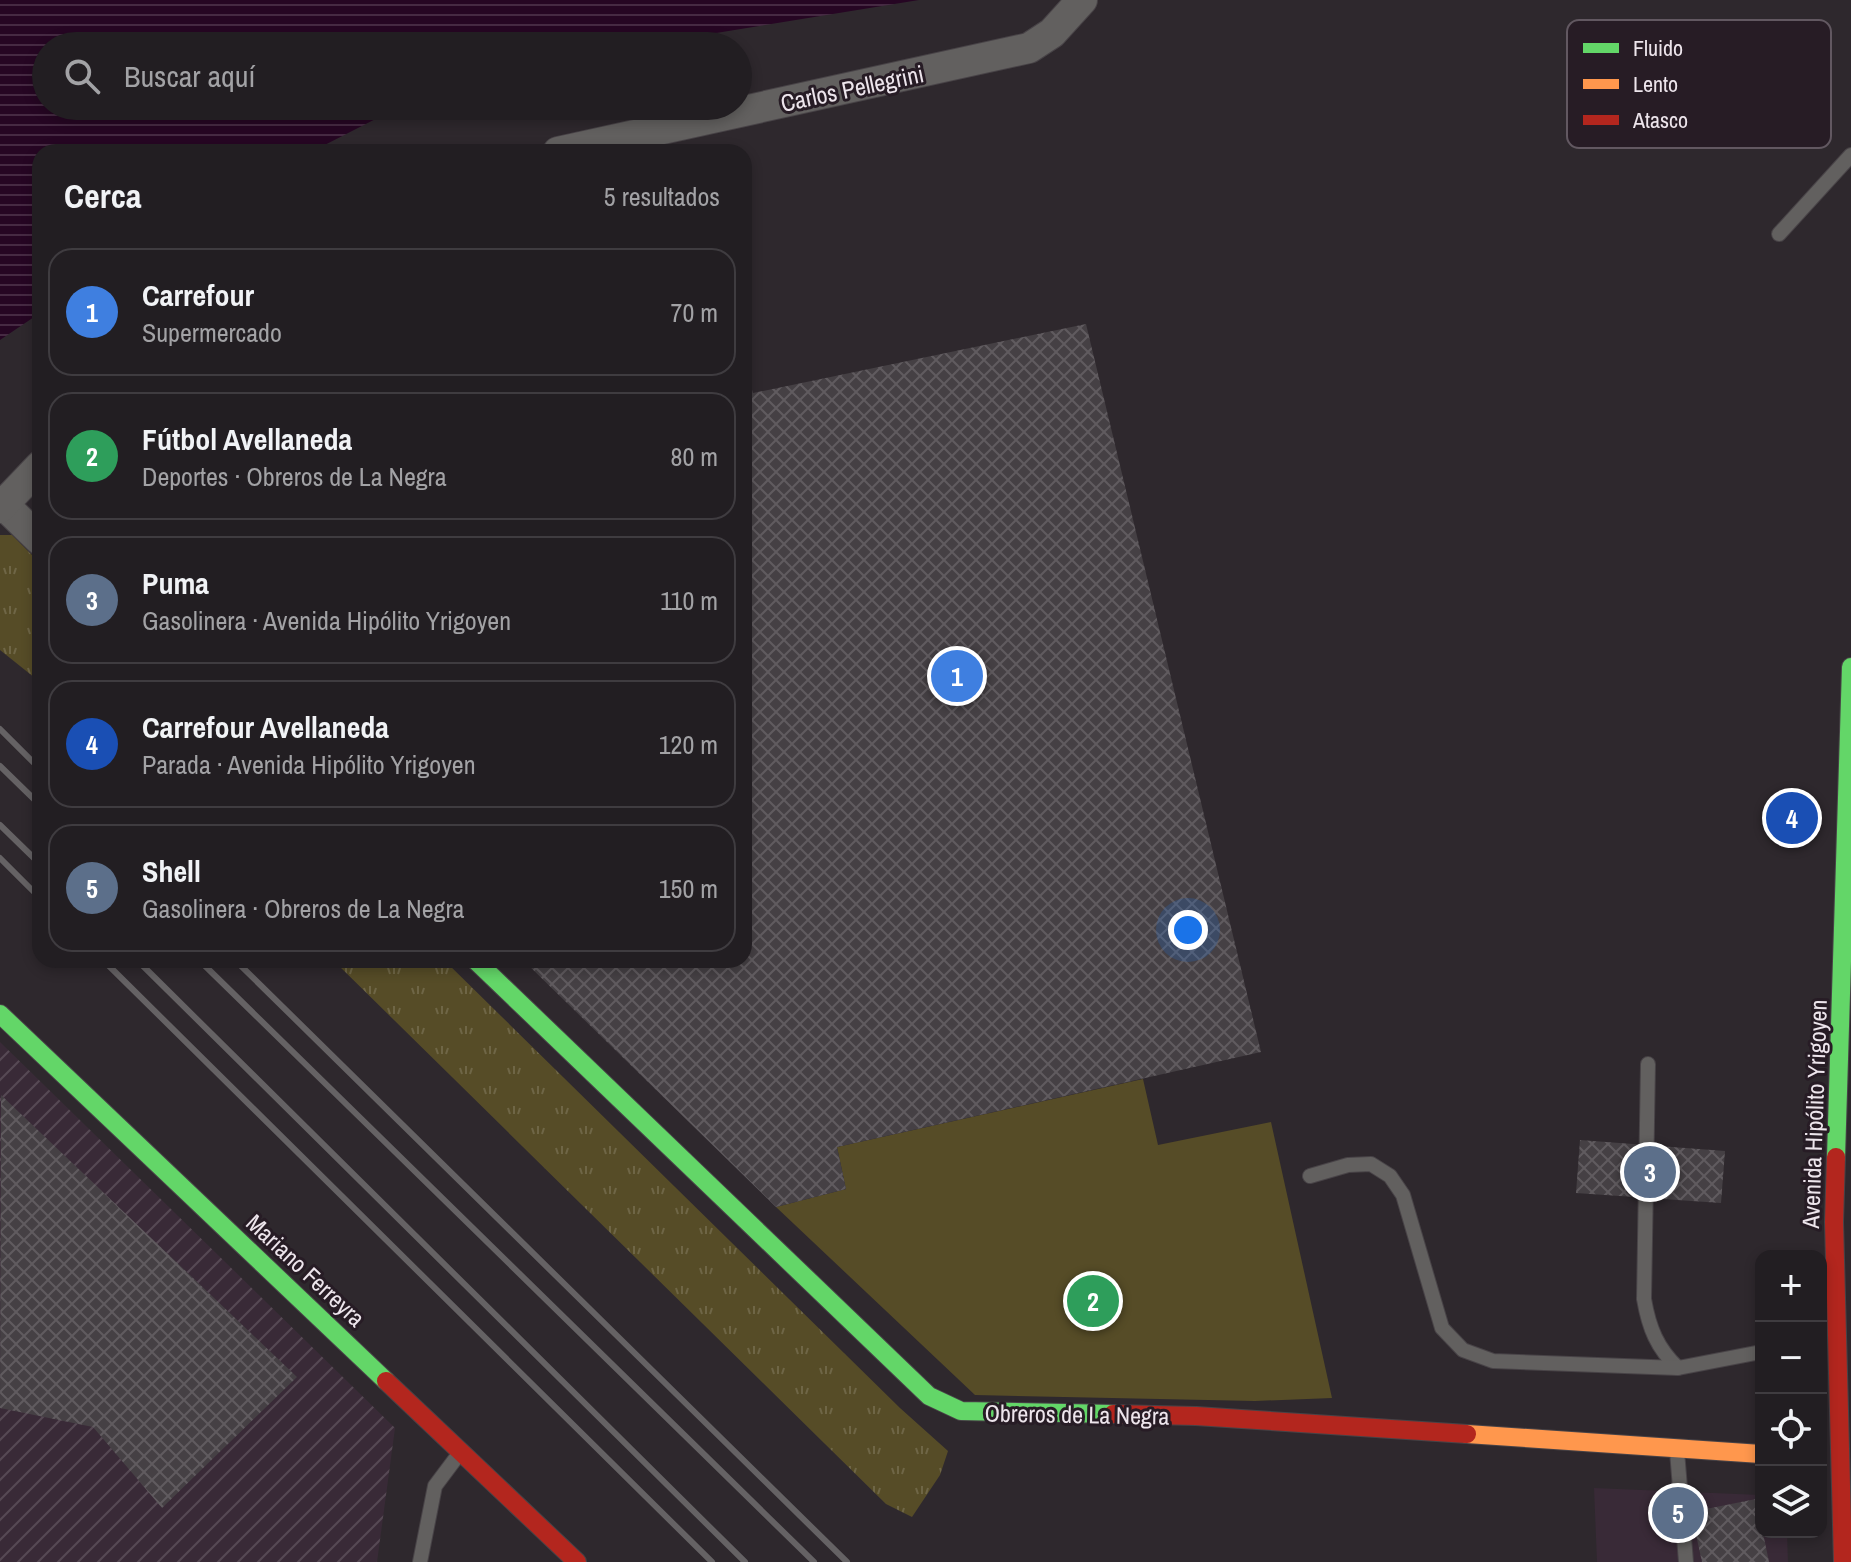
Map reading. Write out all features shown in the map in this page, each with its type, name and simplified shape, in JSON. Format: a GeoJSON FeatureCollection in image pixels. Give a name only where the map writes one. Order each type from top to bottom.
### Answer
{"type":"FeatureCollection","features":[{"type":"Feature","properties":{"kind":"street","name":"Carlos Pellegrini"},"geometry":{"type":"LineString","coordinates":[[752,109],[1029,48],[1052,33],[1082,0]]}},
{"type":"Feature","properties":{"kind":"street","name":"Carlos Pellegrini"},"geometry":{"type":"LineString","coordinates":[[594,144],[703,120]]}},
{"type":"Feature","properties":{"kind":"street"},"geometry":{"type":"LineString","coordinates":[[32,474],[2,506],[32,533]]}},
{"type":"Feature","properties":{"kind":"street","name":"Avenida Hipólito Yrigoyen"},"geometry":{"type":"LineString","coordinates":[[1843,1562],[1829,1333],[1842,1222],[1851,667]]}},
{"type":"Feature","properties":{"kind":"street","name":"Obreros de La Negra"},"geometry":{"type":"LineString","coordinates":[[483,968],[929,1396],[943,1404],[981,1413],[1196,1416],[1755,1454]]}},
{"type":"Feature","properties":{"kind":"street","name":"Mariano Ferreyra"},"geometry":{"type":"LineString","coordinates":[[0,1014],[577,1562]]}},
{"type":"Feature","properties":{"kind":"lane"},"geometry":{"type":"LineString","coordinates":[[1779,234],[1851,155]]}},
{"type":"Feature","properties":{"kind":"lane"},"geometry":{"type":"LineString","coordinates":[[1648,1064],[1644,1299],[1655,1339],[1662,1353],[1678,1368]]}},
{"type":"Feature","properties":{"kind":"lane"},"geometry":{"type":"LineString","coordinates":[[1310,1176],[1348,1165],[1371,1164],[1390,1176],[1403,1195],[1442,1328],[1463,1350],[1493,1361],[1678,1368],[1755,1353]]}},
{"type":"Feature","properties":{"kind":"lane"},"geometry":{"type":"LineString","coordinates":[[1676,1448],[1686,1562]]}},
{"type":"Feature","properties":{"kind":"lane"},"geometry":{"type":"LineString","coordinates":[[420,1562],[435,1486],[462,1450]]}},
{"type":"Feature","properties":{"kind":"shaded area"},"geometry":{"type":"Polygon","coordinates":[[[0,0],[919,0],[722,32],[32,32],[32,120],[374,120],[327,144],[32,144],[32,318],[0,340],[0,0]]]}},
{"type":"Feature","properties":{"kind":"shaded area"},"geometry":{"type":"Polygon","coordinates":[[[0,1042],[395,1428],[377,1562],[0,1562],[0,1042]]]}},
{"type":"Feature","properties":{"kind":"shaded area"},"geometry":{"type":"Polygon","coordinates":[[[1594,1488],[1755,1495],[1755,1538],[1787,1538],[1788,1562],[1597,1562],[1594,1488]]]}},
{"type":"Feature","properties":{"kind":"green space"},"geometry":{"type":"Polygon","coordinates":[[[0,535],[12,535],[32,555],[32,676],[0,650],[0,535]]]}},
{"type":"Feature","properties":{"kind":"green space"},"geometry":{"type":"Polygon","coordinates":[[[341,968],[452,968],[900,1408],[948,1451],[940,1475],[912,1517],[886,1504],[341,968]]]}},
{"type":"Feature","properties":{"kind":"green space"},"geometry":{"type":"Polygon","coordinates":[[[1143,1079],[1158,1145],[1271,1122],[1332,1398],[1255,1401],[975,1395],[776,1207],[846,1189],[837,1147],[1143,1079]]]}},
{"type":"Feature","properties":{"kind":"building"},"geometry":{"type":"Polygon","coordinates":[[[1086,324],[1261,1052],[837,1147],[846,1189],[776,1207],[531,968],[752,968],[752,390],[753,393],[1086,324]]]}},
{"type":"Feature","properties":{"kind":"building"},"geometry":{"type":"Polygon","coordinates":[[[1,1095],[297,1377],[162,1508],[93,1427],[0,1408],[1,1095]]]}},
{"type":"Feature","properties":{"kind":"building"},"geometry":{"type":"Polygon","coordinates":[[[1580,1140],[1725,1151],[1721,1203],[1576,1193],[1580,1140]]]}},
{"type":"Feature","properties":{"kind":"building"},"geometry":{"type":"Polygon","coordinates":[[[1755,1499],[1755,1538],[1764,1538],[1769,1562],[1702,1562],[1691,1512],[1755,1499]]]}},
{"type":"Feature","properties":{"kind":"railway"},"geometry":{"type":"LineString","coordinates":[[0,729],[32,761]]}},
{"type":"Feature","properties":{"kind":"railway"},"geometry":{"type":"LineString","coordinates":[[0,766],[32,797]]}},
{"type":"Feature","properties":{"kind":"railway"},"geometry":{"type":"LineString","coordinates":[[0,825],[32,856]]}},
{"type":"Feature","properties":{"kind":"railway"},"geometry":{"type":"LineString","coordinates":[[0,858],[32,890]]}},
{"type":"Feature","properties":{"kind":"railway"},"geometry":{"type":"LineString","coordinates":[[111,968],[712,1562]]}},
{"type":"Feature","properties":{"kind":"railway"},"geometry":{"type":"LineString","coordinates":[[145,968],[745,1562]]}},
{"type":"Feature","properties":{"kind":"railway"},"geometry":{"type":"LineString","coordinates":[[207,968],[814,1562]]}},
{"type":"Feature","properties":{"kind":"railway"},"geometry":{"type":"LineString","coordinates":[[243,968],[847,1562]]}},
{"type":"Feature","properties":{"kind":"traffic: fast"},"geometry":{"type":"LineString","coordinates":[[1836,1157],[1851,667]]}},
{"type":"Feature","properties":{"kind":"traffic: fast"},"geometry":{"type":"LineString","coordinates":[[483,968],[929,1396],[961,1411],[1113,1414]]}},
{"type":"Feature","properties":{"kind":"traffic: fast"},"geometry":{"type":"LineString","coordinates":[[0,1014],[386,1381]]}},
{"type":"Feature","properties":{"kind":"traffic: slow"},"geometry":{"type":"LineString","coordinates":[[1467,1434],[1755,1454]]}},
{"type":"Feature","properties":{"kind":"traffic: jam"},"geometry":{"type":"LineString","coordinates":[[1836,1157],[1834,1222],[1843,1562]]}},
{"type":"Feature","properties":{"kind":"traffic: jam"},"geometry":{"type":"LineString","coordinates":[[386,1381],[577,1562]]}},
{"type":"Feature","properties":{"kind":"traffic: jam"},"geometry":{"type":"LineString","coordinates":[[1113,1414],[1196,1416],[1467,1434]]}},
{"type":"Feature","properties":{"kind":"place","name":"Carrefour"},"geometry":{"type":"Point","coordinates":[957,676]}},
{"type":"Feature","properties":{"kind":"place","name":"Carrefour Avellaneda"},"geometry":{"type":"Point","coordinates":[1792,818]}},
{"type":"Feature","properties":{"kind":"place","name":"Puma"},"geometry":{"type":"Point","coordinates":[1650,1172]}},
{"type":"Feature","properties":{"kind":"place","name":"Fútbol Avellaneda"},"geometry":{"type":"Point","coordinates":[1093,1301]}},
{"type":"Feature","properties":{"kind":"place","name":"Shell"},"geometry":{"type":"Point","coordinates":[1678,1513]}}]}
